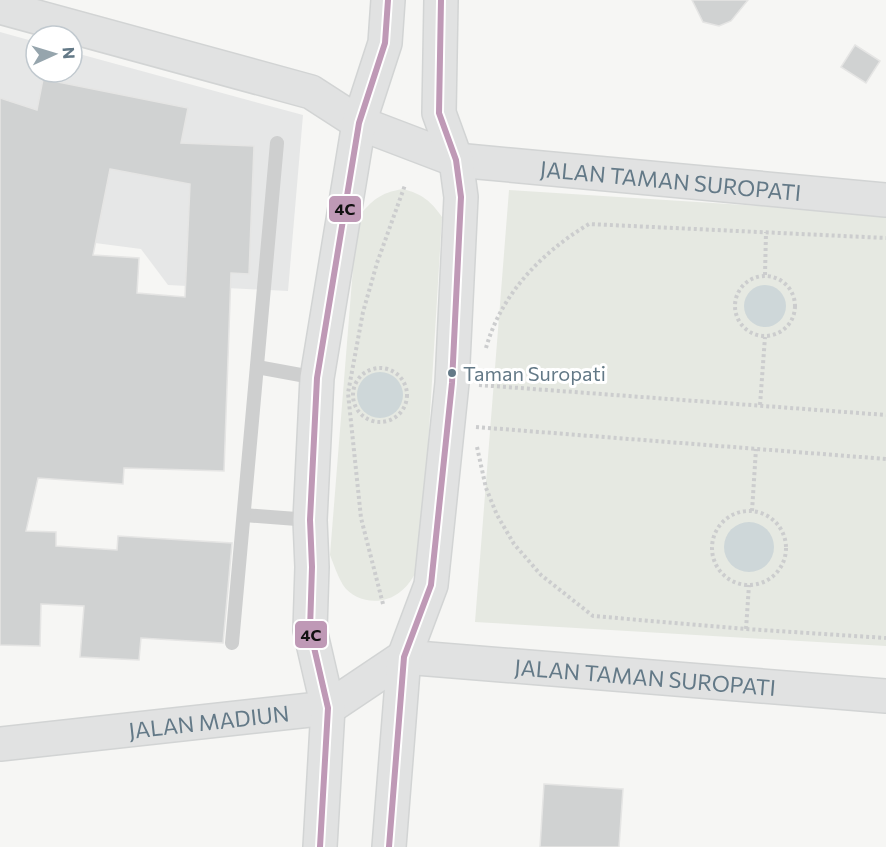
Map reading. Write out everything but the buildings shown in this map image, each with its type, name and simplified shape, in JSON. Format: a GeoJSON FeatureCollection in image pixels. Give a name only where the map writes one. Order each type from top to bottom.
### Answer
{"type":"FeatureCollection","features":[{"type":"Feature","properties":{"kind":"street"},"geometry":{"type":"LineString","coordinates":[[320,847],[328,708],[310,630],[312,567],[310,520],[317,378],[359,123],[385,43],[388,0]]}},
{"type":"Feature","properties":{"kind":"street"},"geometry":{"type":"LineString","coordinates":[[389,847],[404,657],[431,585],[468,426],[461,197],[456,160],[439,113],[441,0]]}},
{"type":"Feature","properties":{"kind":"street","name":"JALAN TAMAN SUROPATI"},"geometry":{"type":"LineString","coordinates":[[0,7],[311,92],[359,123],[456,160],[886,200]]}},
{"type":"Feature","properties":{"kind":"street","name":"JALAN TAMAN SUROPATI"},"geometry":{"type":"LineString","coordinates":[[404,657],[886,696]]}},
{"type":"Feature","properties":{"kind":"street","name":"JALAN MADIUN"},"geometry":{"type":"LineString","coordinates":[[0,744],[328,708],[404,657]]}},
{"type":"Feature","properties":{"kind":"lane"},"geometry":{"type":"LineString","coordinates":[[232,643],[277,143]]}},
{"type":"Feature","properties":{"kind":"lane"},"geometry":{"type":"LineString","coordinates":[[257,367],[317,378]]}},
{"type":"Feature","properties":{"kind":"lane"},"geometry":{"type":"LineString","coordinates":[[244,515],[310,520]]}},
{"type":"Feature","properties":{"kind":"path"},"geometry":{"type":"LineString","coordinates":[[383,604],[361,518],[351,393],[363,312],[377,263],[405,185]]}},
{"type":"Feature","properties":{"kind":"path"},"geometry":{"type":"LineString","coordinates":[[485,351],[498,317],[529,272],[557,246],[589,224],[886,238]]}},
{"type":"Feature","properties":{"kind":"path"},"geometry":{"type":"LineString","coordinates":[[765,275],[766,232]]}},
{"type":"Feature","properties":{"kind":"path"},"geometry":{"type":"LineString","coordinates":[[765,275],[786,284],[793,294],[795,306],[793,318],[786,328],[777,334],[765,337],[753,334],[743,327],[737,318],[734,306],[737,294],[744,285],[753,278],[765,275]]}},
{"type":"Feature","properties":{"kind":"path"},"geometry":{"type":"LineString","coordinates":[[760,405],[765,337]]}},
{"type":"Feature","properties":{"kind":"path"},"geometry":{"type":"LineString","coordinates":[[377,367],[392,370],[398,375],[403,381],[407,396],[397,416],[382,422],[362,415],[351,393],[363,373],[377,367]]}},
{"type":"Feature","properties":{"kind":"path"},"geometry":{"type":"LineString","coordinates":[[476,396],[479,374]]}},
{"type":"Feature","properties":{"kind":"path"},"geometry":{"type":"LineString","coordinates":[[477,385],[886,415]]}},
{"type":"Feature","properties":{"kind":"path"},"geometry":{"type":"LineString","coordinates":[[468,426],[886,459]]}},
{"type":"Feature","properties":{"kind":"path"},"geometry":{"type":"LineString","coordinates":[[477,446],[486,488],[497,515],[514,544],[541,575],[593,616],[886,638]]}},
{"type":"Feature","properties":{"kind":"path"},"geometry":{"type":"LineString","coordinates":[[752,511],[756,449]]}},
{"type":"Feature","properties":{"kind":"path"},"geometry":{"type":"LineString","coordinates":[[752,511],[773,519],[782,531],[786,546],[783,560],[776,573],[764,582],[749,585],[734,582],[722,574],[714,561],[712,546],[715,532],[724,519],[738,512],[752,511]]}},
{"type":"Feature","properties":{"kind":"path"},"geometry":{"type":"LineString","coordinates":[[746,629],[749,585]]}},
{"type":"Feature","properties":{"kind":"shaded area"},"geometry":{"type":"Polygon","coordinates":[[[0,32],[24,39],[24,84],[84,84],[84,55],[303,115],[288,291],[168,285],[141,249],[11,232],[0,217],[0,32]]]}},
{"type":"Feature","properties":{"kind":"shaded area"},"geometry":{"type":"Polygon","coordinates":[[[403,189],[426,199],[442,217],[421,562],[404,589],[378,601],[362,599],[348,591],[330,555],[357,218],[377,198],[403,189]]]}},
{"type":"Feature","properties":{"kind":"shaded area","name":"Taman Suropati"},"geometry":{"type":"Polygon","coordinates":[[[509,190],[886,214],[886,646],[475,622],[509,190]]]}},
{"type":"Feature","properties":{"kind":"shaded area"},"geometry":{"type":"Polygon","coordinates":[[[765,285],[780,291],[786,306],[780,321],[765,327],[750,321],[744,306],[750,291],[765,285]]]}},
{"type":"Feature","properties":{"kind":"shaded area"},"geometry":{"type":"Polygon","coordinates":[[[380,372],[396,379],[403,395],[396,411],[380,418],[364,411],[357,395],[364,379],[380,372]]]}},
{"type":"Feature","properties":{"kind":"shaded area"},"geometry":{"type":"Polygon","coordinates":[[[749,522],[763,526],[770,533],[774,547],[770,561],[763,568],[749,572],[735,568],[728,561],[724,547],[728,533],[735,526],[749,522]]]}},
{"type":"Feature","properties":{"kind":"transit line","name":"4C"},"geometry":{"type":"LineString","coordinates":[[320,847],[328,708],[310,630],[312,567],[310,520],[317,378],[359,123],[385,43],[388,0]]}},
{"type":"Feature","properties":{"kind":"transit line","name":"4C"},"geometry":{"type":"LineString","coordinates":[[389,847],[404,657],[431,585],[452,383],[461,197],[456,160],[439,113],[441,0]]}},
{"type":"Feature","properties":{"kind":"place","name":"Taman Suropati"},"geometry":{"type":"Point","coordinates":[452,373]}}]}
